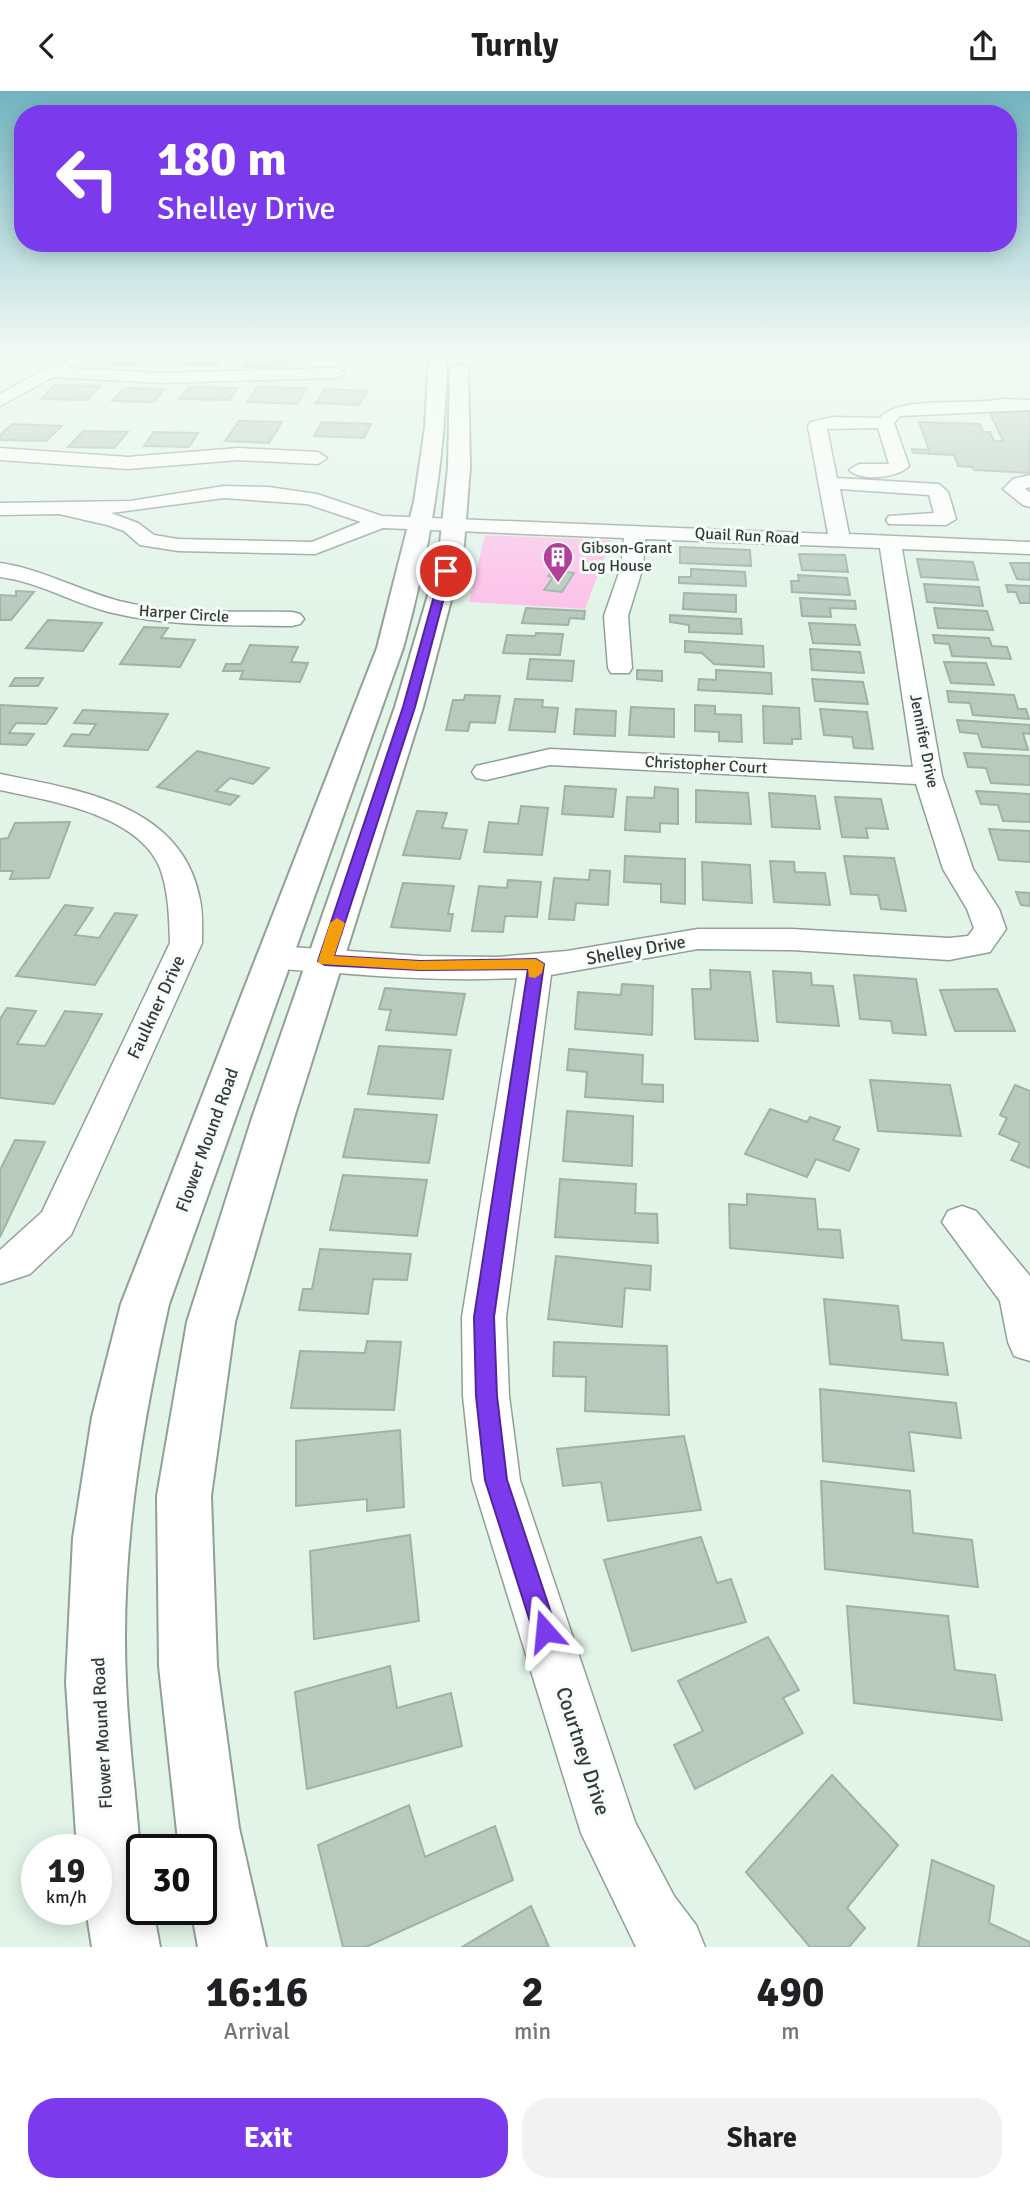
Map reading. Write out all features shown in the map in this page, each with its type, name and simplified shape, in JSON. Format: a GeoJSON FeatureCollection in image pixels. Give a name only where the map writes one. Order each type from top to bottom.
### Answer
{"type":"FeatureCollection","features":[{"type":"Feature","properties":{"kind":"main road","name":"Flower Mound Road"},"geometry":{"type":"LineString","coordinates":[[126,1947],[109,1845],[96,1682],[100,1538],[118,1417],[145,1304],[390,648],[422,522],[430,440]]}},
{"type":"Feature","properties":{"kind":"main road"},"geometry":{"type":"LineString","coordinates":[[232,1947],[207,1828],[188,1665],[184,1496],[211,1322],[273,1118],[409,707],[443,585],[455,523],[460,440]]}},
{"type":"Feature","properties":{"kind":"street"},"geometry":{"type":"LineString","coordinates":[[819,440],[840,540]]}},
{"type":"Feature","properties":{"kind":"street"},"geometry":{"type":"LineString","coordinates":[[826,476],[900,467],[891,440]]}},
{"type":"Feature","properties":{"kind":"street"},"geometry":{"type":"LineString","coordinates":[[0,454],[128,463],[238,454],[318,458]]}},
{"type":"Feature","properties":{"kind":"street"},"geometry":{"type":"LineString","coordinates":[[826,476],[932,488],[938,492],[946,519],[835,517]]}},
{"type":"Feature","properties":{"kind":"street"},"geometry":{"type":"LineString","coordinates":[[1030,481],[1020,483],[1013,489],[1030,501]]}},
{"type":"Feature","properties":{"kind":"street","name":"Quail Run Road"},"geometry":{"type":"LineString","coordinates":[[0,509],[63,509],[122,514],[224,492],[268,493],[310,498],[380,522],[1030,548]]}},
{"type":"Feature","properties":{"kind":"street","name":"Quail Run Road"},"geometry":{"type":"LineString","coordinates":[[122,514],[131,527],[148,540],[178,545],[293,549],[315,548],[380,522]]}},
{"type":"Feature","properties":{"kind":"street"},"geometry":{"type":"LineString","coordinates":[[620,668],[616,616],[632,566],[635,531]]}},
{"type":"Feature","properties":{"kind":"street","name":"Jennifer Drive"},"geometry":{"type":"LineString","coordinates":[[890,542],[928,776],[958,869],[983,909],[990,929]]}},
{"type":"Feature","properties":{"kind":"street","name":"Harper Circle"},"geometry":{"type":"LineString","coordinates":[[0,570],[38,576],[76,596],[145,614],[292,619]]}},
{"type":"Feature","properties":{"kind":"street","name":"Christopher Court"},"geometry":{"type":"LineString","coordinates":[[486,772],[550,757],[928,776]]}},
{"type":"Feature","properties":{"kind":"street","name":"Faulkner Drive"},"geometry":{"type":"LineString","coordinates":[[0,782],[113,809],[149,830],[172,862],[188,910],[186,943],[57,1223],[15,1262],[0,1267]]}},
{"type":"Feature","properties":{"kind":"street","name":"Shelley Drive"},"geometry":{"type":"LineString","coordinates":[[275,957],[420,965],[536,964],[567,962],[626,948],[696,939],[752,938],[948,949],[978,945],[990,929]]}},
{"type":"Feature","properties":{"kind":"street","name":"Courtney Drive"},"geometry":{"type":"LineString","coordinates":[[536,964],[484,1317],[486,1396],[496,1480],[610,1833],[652,1918],[674,1947]]}},
{"type":"Feature","properties":{"kind":"street"},"geometry":{"type":"LineString","coordinates":[[961,1222],[1020,1295],[1030,1342]]}},
{"type":"Feature","properties":{"kind":"shaded area"},"geometry":{"type":"Polygon","coordinates":[[[485,535],[611,540],[585,609],[469,602],[485,535]]]}},
{"type":"Feature","properties":{"kind":"building"},"geometry":{"type":"Polygon","coordinates":[[[0,440],[47,440],[46,441],[0,440]]]}},
{"type":"Feature","properties":{"kind":"building"},"geometry":{"type":"Polygon","coordinates":[[[75,440],[121,440],[114,448],[68,447],[75,440]]]}},
{"type":"Feature","properties":{"kind":"building"},"geometry":{"type":"Polygon","coordinates":[[[149,440],[194,440],[189,447],[144,446],[149,440]]]}},
{"type":"Feature","properties":{"kind":"building"},"geometry":{"type":"Polygon","coordinates":[[[226,440],[271,440],[269,443],[226,440]]]}},
{"type":"Feature","properties":{"kind":"building"},"geometry":{"type":"Polygon","coordinates":[[[925,440],[1030,440],[1030,473],[974,470],[972,467],[958,466],[954,455],[913,453],[912,449],[929,450],[925,440]]]}},
{"type":"Feature","properties":{"kind":"building"},"geometry":{"type":"Polygon","coordinates":[[[680,547],[750,550],[751,566],[680,563],[680,547]]]}},
{"type":"Feature","properties":{"kind":"building"},"geometry":{"type":"Polygon","coordinates":[[[799,554],[845,555],[848,572],[802,570],[799,554]]]}},
{"type":"Feature","properties":{"kind":"building"},"geometry":{"type":"Polygon","coordinates":[[[917,559],[973,562],[978,580],[921,577],[917,559]]]}},
{"type":"Feature","properties":{"kind":"building"},"geometry":{"type":"Polygon","coordinates":[[[1010,563],[1030,563],[1030,580],[1017,579],[1010,563]]]}},
{"type":"Feature","properties":{"kind":"building"},"geometry":{"type":"Polygon","coordinates":[[[691,569],[745,572],[746,586],[679,583],[679,577],[691,577],[691,569]]]}},
{"type":"Feature","properties":{"kind":"building","name":"Gibson-Grant Log House"},"geometry":{"type":"Polygon","coordinates":[[[552,570],[574,573],[562,592],[544,590],[553,577],[548,576],[552,570]]]}},
{"type":"Feature","properties":{"kind":"building"},"geometry":{"type":"Polygon","coordinates":[[[798,575],[847,578],[850,595],[792,592],[791,581],[799,581],[798,575]]]}},
{"type":"Feature","properties":{"kind":"building"},"geometry":{"type":"Polygon","coordinates":[[[924,584],[979,587],[983,606],[927,602],[924,584]]]}},
{"type":"Feature","properties":{"kind":"building"},"geometry":{"type":"Polygon","coordinates":[[[1006,585],[1030,586],[1030,603],[1020,603],[1016,592],[1008,592],[1006,585]]]}},
{"type":"Feature","properties":{"kind":"building"},"geometry":{"type":"Polygon","coordinates":[[[16,591],[34,592],[11,620],[0,620],[0,595],[16,596],[16,591]]]}},
{"type":"Feature","properties":{"kind":"building"},"geometry":{"type":"Polygon","coordinates":[[[684,593],[736,595],[736,612],[683,609],[684,593]]]}},
{"type":"Feature","properties":{"kind":"building"},"geometry":{"type":"Polygon","coordinates":[[[800,598],[855,601],[856,609],[830,608],[831,617],[802,616],[800,598]]]}},
{"type":"Feature","properties":{"kind":"building"},"geometry":{"type":"Polygon","coordinates":[[[526,608],[585,611],[584,619],[570,618],[568,625],[522,623],[526,608]]]}},
{"type":"Feature","properties":{"kind":"building"},"geometry":{"type":"Polygon","coordinates":[[[934,608],[987,611],[993,630],[938,628],[934,608]]]}},
{"type":"Feature","properties":{"kind":"building"},"geometry":{"type":"Polygon","coordinates":[[[670,615],[741,619],[742,634],[689,632],[689,625],[670,622],[670,615]]]}},
{"type":"Feature","properties":{"kind":"building"},"geometry":{"type":"Polygon","coordinates":[[[48,620],[102,623],[83,651],[26,648],[48,620]]]}},
{"type":"Feature","properties":{"kind":"building"},"geometry":{"type":"Polygon","coordinates":[[[809,623],[855,625],[860,645],[813,643],[809,623]]]}},
{"type":"Feature","properties":{"kind":"building"},"geometry":{"type":"Polygon","coordinates":[[[144,627],[168,628],[161,638],[195,640],[180,667],[120,664],[144,627]]]}},
{"type":"Feature","properties":{"kind":"building"},"geometry":{"type":"Polygon","coordinates":[[[536,633],[563,634],[560,655],[503,653],[507,635],[535,636],[536,633]]]}},
{"type":"Feature","properties":{"kind":"building"},"geometry":{"type":"Polygon","coordinates":[[[933,635],[989,638],[992,646],[1007,647],[1011,659],[952,656],[949,644],[935,643],[933,635]]]}},
{"type":"Feature","properties":{"kind":"building"},"geometry":{"type":"Polygon","coordinates":[[[685,641],[763,646],[764,667],[714,664],[702,653],[685,652],[685,641]]]}},
{"type":"Feature","properties":{"kind":"building"},"geometry":{"type":"Polygon","coordinates":[[[250,645],[298,647],[291,662],[308,663],[300,682],[240,679],[243,671],[223,671],[226,664],[241,664],[250,645]]]}},
{"type":"Feature","properties":{"kind":"building"},"geometry":{"type":"Polygon","coordinates":[[[810,649],[860,652],[864,673],[812,670],[810,649]]]}},
{"type":"Feature","properties":{"kind":"building"},"geometry":{"type":"Polygon","coordinates":[[[530,659],[574,661],[572,681],[527,679],[530,659]]]}},
{"type":"Feature","properties":{"kind":"building"},"geometry":{"type":"Polygon","coordinates":[[[944,662],[986,663],[994,685],[951,683],[944,662]]]}},
{"type":"Feature","properties":{"kind":"building"},"geometry":{"type":"Polygon","coordinates":[[[637,670],[662,671],[662,681],[637,679],[637,670]]]}},
{"type":"Feature","properties":{"kind":"building"},"geometry":{"type":"Polygon","coordinates":[[[716,670],[771,673],[772,694],[698,690],[699,679],[716,680],[716,670]]]}},
{"type":"Feature","properties":{"kind":"building"},"geometry":{"type":"Polygon","coordinates":[[[15,678],[43,678],[38,686],[10,686],[15,678]]]}},
{"type":"Feature","properties":{"kind":"building"},"geometry":{"type":"Polygon","coordinates":[[[812,679],[863,682],[868,704],[815,701],[812,679]]]}},
{"type":"Feature","properties":{"kind":"building"},"geometry":{"type":"Polygon","coordinates":[[[947,691],[1014,695],[1018,709],[1026,709],[1029,719],[973,715],[970,703],[949,702],[947,691]]]}},
{"type":"Feature","properties":{"kind":"building"},"geometry":{"type":"Polygon","coordinates":[[[465,695],[500,696],[495,723],[470,722],[468,731],[446,730],[453,700],[464,700],[465,695]]]}},
{"type":"Feature","properties":{"kind":"building"},"geometry":{"type":"Polygon","coordinates":[[[515,699],[543,700],[542,707],[558,708],[555,732],[509,730],[515,699]]]}},
{"type":"Feature","properties":{"kind":"building"},"geometry":{"type":"Polygon","coordinates":[[[0,705],[57,708],[46,724],[16,723],[9,733],[34,734],[26,745],[0,744],[0,705]]]}},
{"type":"Feature","properties":{"kind":"building"},"geometry":{"type":"Polygon","coordinates":[[[695,705],[715,706],[715,714],[741,715],[742,742],[719,741],[719,732],[695,731],[695,705]]]}},
{"type":"Feature","properties":{"kind":"building"},"geometry":{"type":"Polygon","coordinates":[[[763,706],[799,708],[801,739],[792,739],[792,744],[764,743],[763,706]]]}},
{"type":"Feature","properties":{"kind":"building"},"geometry":{"type":"Polygon","coordinates":[[[631,707],[674,709],[674,737],[629,735],[631,707]]]}},
{"type":"Feature","properties":{"kind":"building"},"geometry":{"type":"Polygon","coordinates":[[[576,709],[616,711],[615,736],[574,734],[576,709]]]}},
{"type":"Feature","properties":{"kind":"building"},"geometry":{"type":"Polygon","coordinates":[[[820,709],[867,712],[873,749],[854,748],[852,737],[824,735],[820,709]]]}},
{"type":"Feature","properties":{"kind":"building"},"geometry":{"type":"Polygon","coordinates":[[[83,710],[168,714],[148,750],[64,746],[72,734],[89,735],[96,724],[74,723],[83,710]]]}},
{"type":"Feature","properties":{"kind":"building"},"geometry":{"type":"Polygon","coordinates":[[[957,720],[1030,725],[1030,734],[1023,733],[1028,750],[982,747],[978,734],[960,732],[957,720]]]}},
{"type":"Feature","properties":{"kind":"building"},"geometry":{"type":"Polygon","coordinates":[[[197,751],[269,768],[253,784],[230,778],[216,791],[239,796],[230,805],[157,787],[197,751]]]}},
{"type":"Feature","properties":{"kind":"building"},"geometry":{"type":"Polygon","coordinates":[[[964,753],[1030,756],[1030,785],[991,783],[986,768],[968,767],[964,753]]]}},
{"type":"Feature","properties":{"kind":"building"},"geometry":{"type":"Polygon","coordinates":[[[565,786],[616,789],[613,817],[562,814],[565,786]]]}},
{"type":"Feature","properties":{"kind":"building"},"geometry":{"type":"Polygon","coordinates":[[[655,787],[678,789],[678,824],[660,823],[660,832],[625,830],[627,797],[654,798],[655,787]]]}},
{"type":"Feature","properties":{"kind":"building"},"geometry":{"type":"Polygon","coordinates":[[[696,790],[748,793],[751,824],[696,822],[696,790]]]}},
{"type":"Feature","properties":{"kind":"building"},"geometry":{"type":"Polygon","coordinates":[[[976,791],[1030,794],[1030,822],[1003,821],[998,805],[981,804],[976,791]]]}},
{"type":"Feature","properties":{"kind":"building"},"geometry":{"type":"Polygon","coordinates":[[[769,793],[815,796],[820,829],[772,827],[769,793]]]}},
{"type":"Feature","properties":{"kind":"building"},"geometry":{"type":"Polygon","coordinates":[[[835,797],[881,799],[888,829],[866,828],[868,838],[842,837],[835,797]]]}},
{"type":"Feature","properties":{"kind":"building"},"geometry":{"type":"Polygon","coordinates":[[[521,806],[548,808],[542,855],[484,852],[489,822],[518,824],[521,806]]]}},
{"type":"Feature","properties":{"kind":"building"},"geometry":{"type":"Polygon","coordinates":[[[417,811],[447,813],[442,828],[467,830],[460,859],[403,855],[417,811]]]}},
{"type":"Feature","properties":{"kind":"building"},"geometry":{"type":"Polygon","coordinates":[[[70,822],[49,878],[10,879],[13,871],[0,871],[0,839],[8,838],[15,823],[70,822]]]}},
{"type":"Feature","properties":{"kind":"building"},"geometry":{"type":"Polygon","coordinates":[[[989,829],[1030,831],[1030,862],[999,860],[989,829]]]}},
{"type":"Feature","properties":{"kind":"building"},"geometry":{"type":"Polygon","coordinates":[[[625,856],[685,859],[685,904],[661,902],[661,884],[624,882],[625,856]]]}},
{"type":"Feature","properties":{"kind":"building"},"geometry":{"type":"Polygon","coordinates":[[[844,856],[894,858],[906,911],[881,909],[878,895],[851,894],[844,856]]]}},
{"type":"Feature","properties":{"kind":"building"},"geometry":{"type":"Polygon","coordinates":[[[770,861],[794,862],[795,872],[825,873],[830,905],[774,902],[770,861]]]}},
{"type":"Feature","properties":{"kind":"building"},"geometry":{"type":"Polygon","coordinates":[[[702,862],[750,865],[752,903],[703,900],[702,862]]]}},
{"type":"Feature","properties":{"kind":"building"},"geometry":{"type":"Polygon","coordinates":[[[590,870],[610,871],[608,905],[576,903],[574,920],[549,919],[554,878],[589,880],[590,870]]]}},
{"type":"Feature","properties":{"kind":"building"},"geometry":{"type":"Polygon","coordinates":[[[508,880],[541,882],[537,917],[505,916],[503,932],[472,931],[479,886],[507,888],[508,880]]]}},
{"type":"Feature","properties":{"kind":"building"},"geometry":{"type":"Polygon","coordinates":[[[403,883],[454,886],[448,914],[453,914],[450,931],[391,927],[403,883]]]}},
{"type":"Feature","properties":{"kind":"building"},"geometry":{"type":"Polygon","coordinates":[[[1016,892],[1030,893],[1030,906],[1021,905],[1016,892]]]}},
{"type":"Feature","properties":{"kind":"building"},"geometry":{"type":"Polygon","coordinates":[[[65,905],[93,908],[75,935],[99,938],[115,913],[137,915],[95,985],[16,976],[65,905]]]}},
{"type":"Feature","properties":{"kind":"building"},"geometry":{"type":"Polygon","coordinates":[[[710,970],[750,972],[758,1041],[695,1039],[692,989],[711,989],[710,970]]]}},
{"type":"Feature","properties":{"kind":"building"},"geometry":{"type":"Polygon","coordinates":[[[773,971],[811,973],[812,985],[833,986],[839,1026],[777,1022],[773,971]]]}},
{"type":"Feature","properties":{"kind":"building"},"geometry":{"type":"Polygon","coordinates":[[[854,975],[916,979],[926,1035],[893,1033],[891,1021],[860,1019],[854,975]]]}},
{"type":"Feature","properties":{"kind":"building"},"geometry":{"type":"Polygon","coordinates":[[[622,984],[653,986],[652,1035],[575,1029],[578,992],[621,995],[622,984]]]}},
{"type":"Feature","properties":{"kind":"building"},"geometry":{"type":"Polygon","coordinates":[[[385,988],[465,994],[456,1035],[386,1030],[391,1010],[379,1009],[385,988]]]}},
{"type":"Feature","properties":{"kind":"building"},"geometry":{"type":"Polygon","coordinates":[[[997,989],[1015,1031],[955,1031],[940,990],[997,989]]]}},
{"type":"Feature","properties":{"kind":"building"},"geometry":{"type":"Polygon","coordinates":[[[7,1008],[36,1011],[17,1044],[45,1046],[65,1011],[102,1014],[54,1104],[0,1098],[0,1019],[7,1008]]]}},
{"type":"Feature","properties":{"kind":"building"},"geometry":{"type":"Polygon","coordinates":[[[379,1046],[451,1050],[443,1099],[368,1094],[379,1046]]]}},
{"type":"Feature","properties":{"kind":"building"},"geometry":{"type":"Polygon","coordinates":[[[569,1049],[643,1055],[642,1084],[663,1085],[663,1102],[585,1097],[587,1072],[567,1070],[569,1049]]]}},
{"type":"Feature","properties":{"kind":"building"},"geometry":{"type":"Polygon","coordinates":[[[870,1080],[950,1085],[961,1136],[878,1131],[870,1080]]]}},
{"type":"Feature","properties":{"kind":"building"},"geometry":{"type":"Polygon","coordinates":[[[1015,1085],[1030,1091],[1030,1168],[1011,1160],[1020,1143],[999,1134],[1007,1118],[1000,1115],[1015,1085]]]}},
{"type":"Feature","properties":{"kind":"building"},"geometry":{"type":"Polygon","coordinates":[[[355,1109],[437,1115],[429,1163],[343,1157],[355,1109]]]}},
{"type":"Feature","properties":{"kind":"building"},"geometry":{"type":"Polygon","coordinates":[[[770,1109],[807,1122],[810,1117],[840,1127],[833,1140],[859,1149],[849,1171],[816,1159],[807,1177],[745,1154],[770,1109]]]}},
{"type":"Feature","properties":{"kind":"building"},"geometry":{"type":"Polygon","coordinates":[[[567,1111],[633,1116],[632,1166],[563,1161],[567,1111]]]}},
{"type":"Feature","properties":{"kind":"building"},"geometry":{"type":"Polygon","coordinates":[[[15,1140],[45,1142],[0,1237],[0,1170],[15,1140]]]}},
{"type":"Feature","properties":{"kind":"building"},"geometry":{"type":"Polygon","coordinates":[[[343,1175],[427,1180],[417,1236],[330,1230],[343,1175]]]}},
{"type":"Feature","properties":{"kind":"building"},"geometry":{"type":"Polygon","coordinates":[[[560,1179],[636,1184],[635,1213],[657,1214],[658,1243],[555,1237],[560,1179]]]}},
{"type":"Feature","properties":{"kind":"building"},"geometry":{"type":"Polygon","coordinates":[[[747,1194],[815,1199],[818,1229],[840,1230],[843,1258],[730,1248],[729,1204],[747,1205],[747,1194]]]}},
{"type":"Feature","properties":{"kind":"building"},"geometry":{"type":"Polygon","coordinates":[[[320,1249],[411,1254],[407,1280],[373,1279],[368,1314],[299,1310],[303,1289],[312,1289],[320,1249]]]}},
{"type":"Feature","properties":{"kind":"building"},"geometry":{"type":"Polygon","coordinates":[[[556,1256],[651,1266],[650,1290],[625,1288],[622,1327],[548,1319],[556,1256]]]}},
{"type":"Feature","properties":{"kind":"building"},"geometry":{"type":"Polygon","coordinates":[[[824,1299],[898,1306],[902,1340],[943,1343],[948,1375],[830,1364],[824,1299]]]}},
{"type":"Feature","properties":{"kind":"building"},"geometry":{"type":"Polygon","coordinates":[[[367,1341],[401,1342],[394,1410],[291,1408],[300,1351],[365,1353],[367,1341]]]}},
{"type":"Feature","properties":{"kind":"building"},"geometry":{"type":"Polygon","coordinates":[[[554,1342],[667,1346],[669,1415],[585,1411],[586,1377],[553,1376],[554,1342]]]}},
{"type":"Feature","properties":{"kind":"building"},"geometry":{"type":"Polygon","coordinates":[[[820,1389],[956,1403],[961,1438],[909,1432],[914,1471],[823,1461],[820,1389]]]}},
{"type":"Feature","properties":{"kind":"building"},"geometry":{"type":"Polygon","coordinates":[[[400,1430],[404,1507],[367,1511],[367,1499],[296,1506],[296,1441],[400,1430]]]}},
{"type":"Feature","properties":{"kind":"building"},"geometry":{"type":"Polygon","coordinates":[[[684,1436],[701,1510],[608,1521],[601,1482],[563,1486],[557,1449],[684,1436]]]}},
{"type":"Feature","properties":{"kind":"building"},"geometry":{"type":"Polygon","coordinates":[[[821,1481],[910,1491],[913,1533],[972,1540],[978,1587],[825,1569],[821,1481]]]}},
{"type":"Feature","properties":{"kind":"building"},"geometry":{"type":"Polygon","coordinates":[[[410,1535],[419,1621],[314,1639],[310,1551],[410,1535]]]}},
{"type":"Feature","properties":{"kind":"building"},"geometry":{"type":"Polygon","coordinates":[[[701,1537],[717,1583],[731,1579],[746,1622],[632,1651],[604,1560],[701,1537]]]}},
{"type":"Feature","properties":{"kind":"building"},"geometry":{"type":"Polygon","coordinates":[[[847,1606],[948,1616],[955,1670],[995,1675],[1002,1720],[854,1703],[847,1606]]]}},
{"type":"Feature","properties":{"kind":"building"},"geometry":{"type":"Polygon","coordinates":[[[768,1637],[799,1690],[783,1698],[803,1733],[695,1789],[674,1745],[703,1731],[678,1681],[768,1637]]]}},
{"type":"Feature","properties":{"kind":"building"},"geometry":{"type":"Polygon","coordinates":[[[390,1666],[397,1708],[451,1693],[462,1746],[307,1789],[295,1692],[390,1666]]]}},
{"type":"Feature","properties":{"kind":"building"},"geometry":{"type":"Polygon","coordinates":[[[832,1775],[898,1845],[847,1908],[865,1928],[849,1947],[810,1947],[746,1872],[832,1775]]]}},
{"type":"Feature","properties":{"kind":"building"},"geometry":{"type":"Polygon","coordinates":[[[409,1805],[425,1857],[495,1826],[513,1880],[366,1947],[343,1947],[318,1845],[409,1805]]]}},
{"type":"Feature","properties":{"kind":"building"},"geometry":{"type":"Polygon","coordinates":[[[932,1860],[994,1886],[989,1923],[1030,1942],[1030,1947],[918,1947],[932,1860]]]}},
{"type":"Feature","properties":{"kind":"building"},"geometry":{"type":"Polygon","coordinates":[[[531,1906],[549,1947],[462,1947],[531,1906]]]}},
{"type":"Feature","properties":{"kind":"slow traffic"},"geometry":{"type":"LineString","coordinates":[[337,923],[325,961],[500,967],[536,964],[535,973]]}},
{"type":"Feature","properties":{"kind":"place","name":"Gibson-Grant Log House"},"geometry":{"type":"Point","coordinates":[558,584]}},
{"type":"Feature","properties":{"kind":"route"},"geometry":{"type":"LineString","coordinates":[[446,571],[409,707],[325,961],[500,967],[536,964],[484,1317],[486,1396],[496,1480],[545,1631]]}}]}
